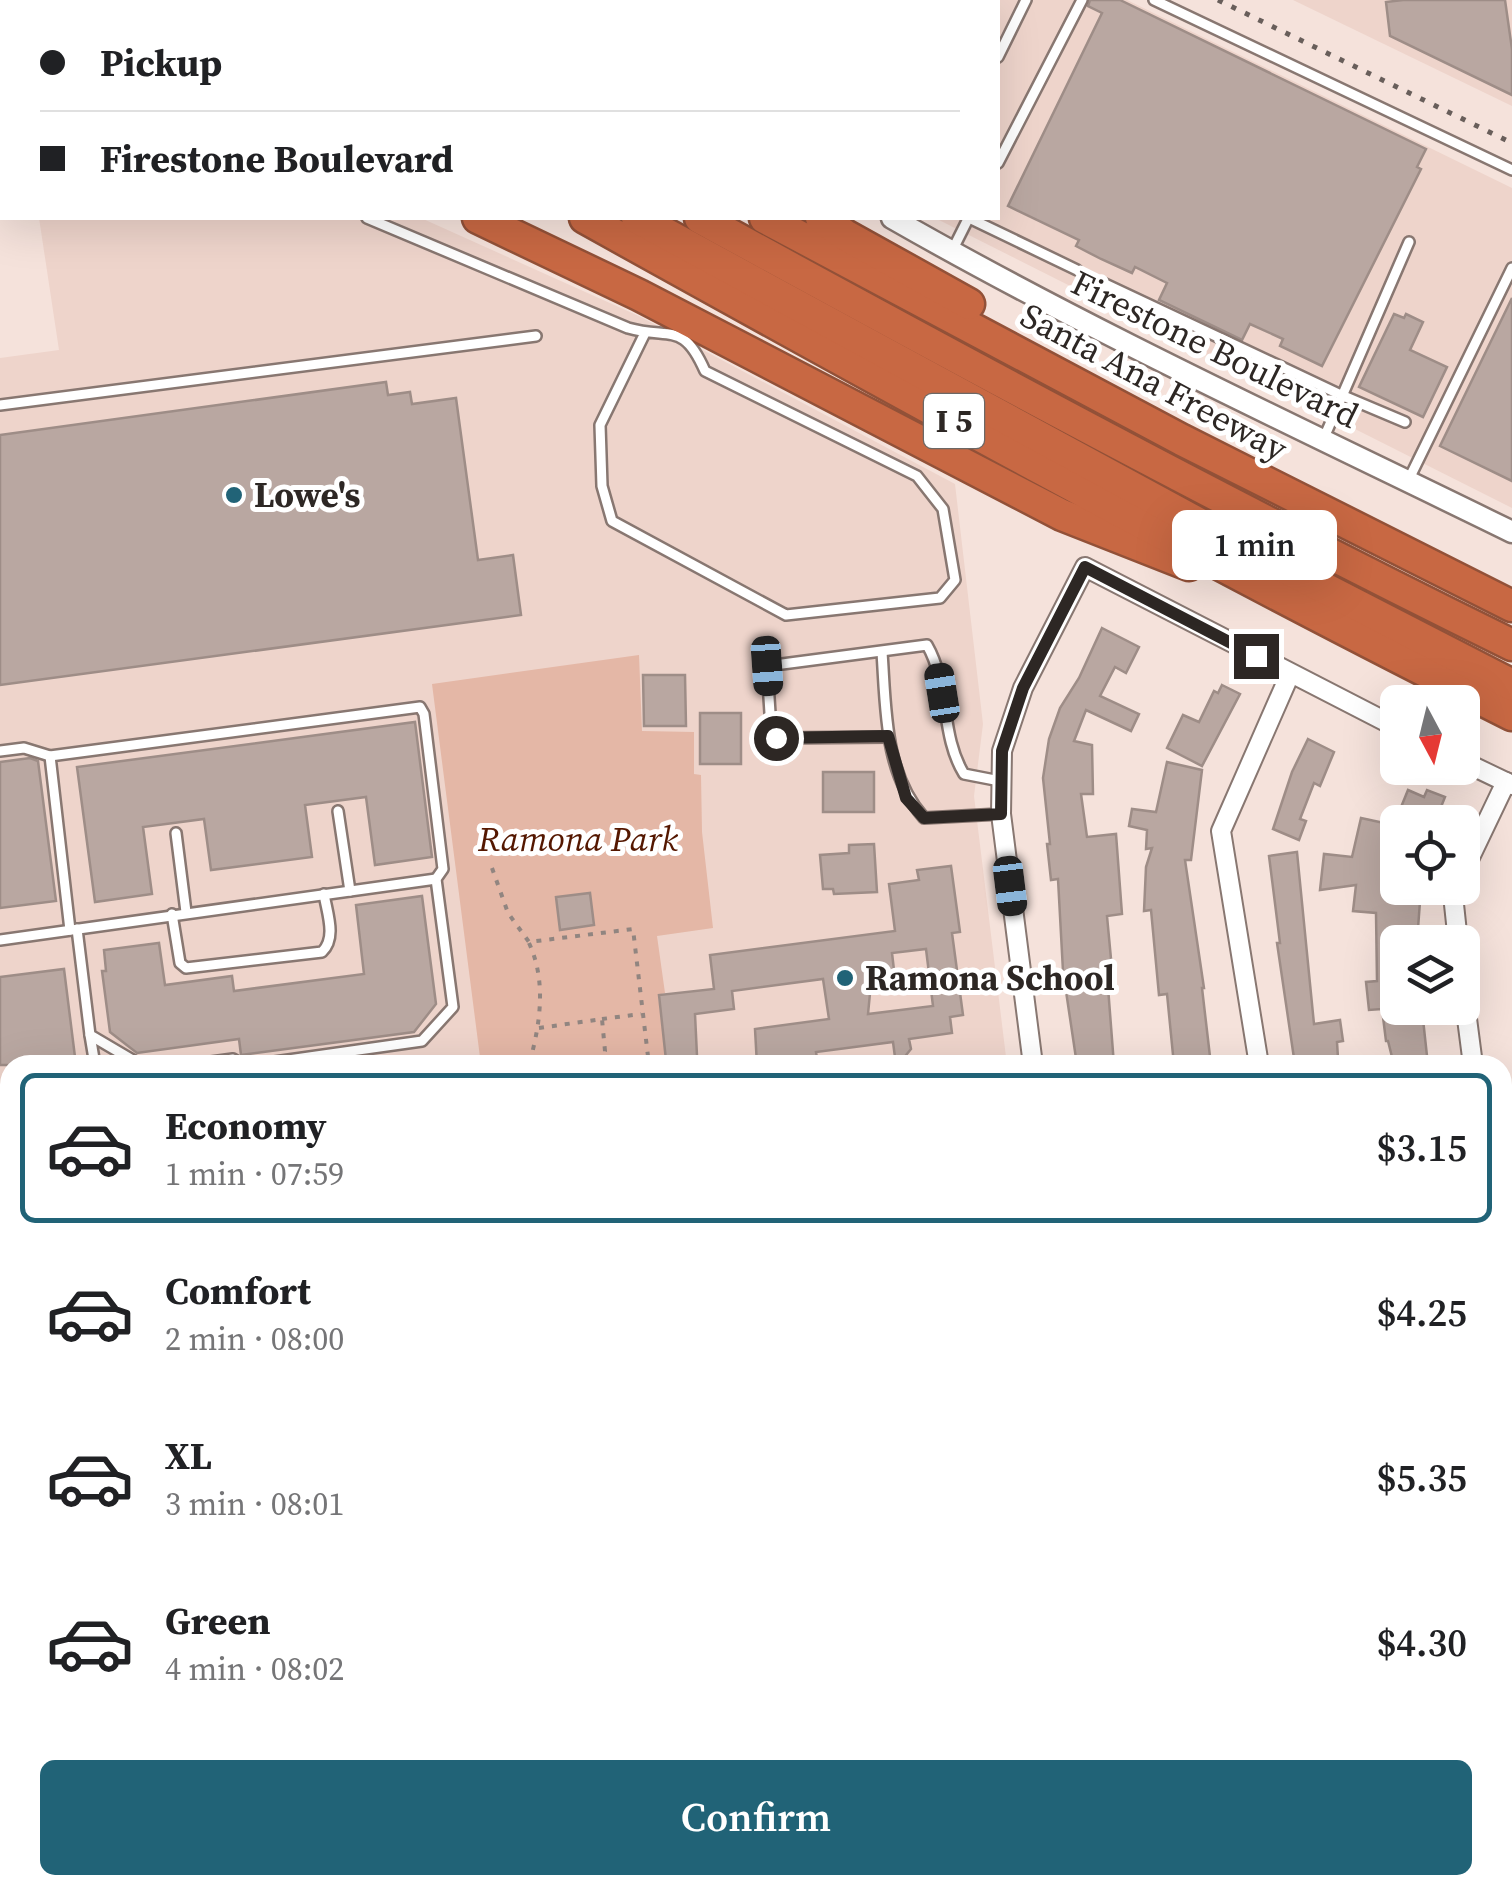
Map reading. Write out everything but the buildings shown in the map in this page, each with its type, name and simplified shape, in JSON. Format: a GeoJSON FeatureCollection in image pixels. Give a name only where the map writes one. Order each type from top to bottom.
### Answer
{"type":"FeatureCollection","features":[{"type":"Feature","properties":{"kind":"highway"},"geometry":{"type":"LineString","coordinates":[[482,220],[639,294],[1062,515],[1326,620]]}},
{"type":"Feature","properties":{"kind":"highway","name":"I 5"},"geometry":{"type":"LineString","coordinates":[[589,220],[869,376],[1512,715]]}},
{"type":"Feature","properties":{"kind":"highway"},"geometry":{"type":"LineString","coordinates":[[641,220],[1198,523],[1512,685]]}},
{"type":"Feature","properties":{"kind":"highway"},"geometry":{"type":"LineString","coordinates":[[704,220],[1172,474],[1512,644]]}},
{"type":"Feature","properties":{"kind":"highway","name":"Santa Ana Freeway"},"geometry":{"type":"LineString","coordinates":[[769,220],[1182,440],[1512,606]]}},
{"type":"Feature","properties":{"kind":"highway"},"geometry":{"type":"LineString","coordinates":[[824,220],[1022,334],[1182,440]]}},
{"type":"Feature","properties":{"kind":"street","name":"Firestone Boulevard"},"geometry":{"type":"LineString","coordinates":[[906,221],[952,252],[1115,338],[1512,532]]}},
{"type":"Feature","properties":{"kind":"street"},"geometry":{"type":"LineString","coordinates":[[1032,1055],[1001,814],[1002,751],[1023,688],[1085,567],[1380,719]]}},
{"type":"Feature","properties":{"kind":"street"},"geometry":{"type":"LineString","coordinates":[[1258,1055],[1221,831],[1290,674]]}},
{"type":"Feature","properties":{"kind":"street"},"geometry":{"type":"LineString","coordinates":[[1480,770],[1509,784],[1480,840]]}},
{"type":"Feature","properties":{"kind":"street"},"geometry":{"type":"LineString","coordinates":[[1467,1025],[1471,1055]]}},
{"type":"Feature","properties":{"kind":"lane"},"geometry":{"type":"LineString","coordinates":[[1000,53],[1026,0]]}},
{"type":"Feature","properties":{"kind":"lane"},"geometry":{"type":"LineString","coordinates":[[1000,159],[1082,0]]}},
{"type":"Feature","properties":{"kind":"lane"},"geometry":{"type":"LineString","coordinates":[[1154,0],[1512,170]]}},
{"type":"Feature","properties":{"kind":"lane"},"geometry":{"type":"LineString","coordinates":[[372,220],[644,332],[668,332],[694,346],[705,371],[916,476],[943,509],[955,580],[940,598],[786,615],[612,522],[602,486],[600,425],[644,332]]}},
{"type":"Feature","properties":{"kind":"lane"},"geometry":{"type":"LineString","coordinates":[[952,252],[967,220]]}},
{"type":"Feature","properties":{"kind":"lane"},"geometry":{"type":"LineString","coordinates":[[972,220],[1077,270]]}},
{"type":"Feature","properties":{"kind":"lane"},"geometry":{"type":"LineString","coordinates":[[1323,440],[1409,242]]}},
{"type":"Feature","properties":{"kind":"lane"},"geometry":{"type":"LineString","coordinates":[[1408,481],[1512,268]]}},
{"type":"Feature","properties":{"kind":"lane"},"geometry":{"type":"LineString","coordinates":[[1101,282],[1405,422]]}},
{"type":"Feature","properties":{"kind":"lane"},"geometry":{"type":"LineString","coordinates":[[0,405],[536,336]]}},
{"type":"Feature","properties":{"kind":"lane"},"geometry":{"type":"LineString","coordinates":[[888,736],[776,738],[770,729],[767,666],[927,646],[936,661],[952,756],[964,774],[1000,780]]}},
{"type":"Feature","properties":{"kind":"lane"},"geometry":{"type":"LineString","coordinates":[[882,652],[888,736],[906,798],[924,818],[1001,814]]}},
{"type":"Feature","properties":{"kind":"lane"},"geometry":{"type":"LineString","coordinates":[[0,752],[24,748],[50,756],[420,707],[444,869],[436,879],[0,940]]}},
{"type":"Feature","properties":{"kind":"lane"},"geometry":{"type":"LineString","coordinates":[[50,756],[93,1055]]}},
{"type":"Feature","properties":{"kind":"lane"},"geometry":{"type":"LineString","coordinates":[[338,811],[350,891]]}},
{"type":"Feature","properties":{"kind":"lane"},"geometry":{"type":"LineString","coordinates":[[176,833],[186,912]]}},
{"type":"Feature","properties":{"kind":"lane"},"geometry":{"type":"LineString","coordinates":[[326,1055],[422,1042],[454,1007],[436,879]]}},
{"type":"Feature","properties":{"kind":"lane"},"geometry":{"type":"LineString","coordinates":[[172,914],[180,963],[186,968],[286,956],[328,948],[331,939],[324,894]]}},
{"type":"Feature","properties":{"kind":"lane"},"geometry":{"type":"LineString","coordinates":[[90,1035],[123,1055]]}},
{"type":"Feature","properties":{"kind":"path"},"geometry":{"type":"LineString","coordinates":[[492,868],[508,913],[528,942],[538,978],[539,1028],[532,1055]]}},
{"type":"Feature","properties":{"kind":"path"},"geometry":{"type":"LineString","coordinates":[[528,942],[633,929],[649,1055]]}},
{"type":"Feature","properties":{"kind":"path"},"geometry":{"type":"LineString","coordinates":[[539,1028],[643,1014]]}},
{"type":"Feature","properties":{"kind":"path"},"geometry":{"type":"LineString","coordinates":[[602,1019],[602,1055]]}},
{"type":"Feature","properties":{"kind":"shaded area"},"geometry":{"type":"Polygon","coordinates":[[[1000,0],[1127,0],[1512,188],[1512,508],[939,220],[1000,220],[1000,0]]]}},
{"type":"Feature","properties":{"kind":"shaded area"},"geometry":{"type":"Polygon","coordinates":[[[1293,0],[1512,0],[1512,106],[1293,0]]]}},
{"type":"Feature","properties":{"kind":"shaded area"},"geometry":{"type":"Polygon","coordinates":[[[39,220],[425,220],[641,317],[955,484],[983,724],[974,796],[1006,1055],[0,1055],[0,358],[59,350],[39,220]]]}},
{"type":"Feature","properties":{"kind":"green space","name":"Ramona Park"},"geometry":{"type":"Polygon","coordinates":[[[639,655],[642,731],[694,732],[694,774],[701,775],[702,832],[713,928],[657,936],[665,993],[658,995],[665,1055],[480,1055],[432,684],[639,655]]]}},
{"type":"Feature","properties":{"kind":"railway"},"geometry":{"type":"LineString","coordinates":[[1218,0],[1512,143]]}},
{"type":"Feature","properties":{"kind":"place","name":"Lowe's"},"geometry":{"type":"Point","coordinates":[234,495]}},
{"type":"Feature","properties":{"kind":"place","name":"Ramona School"},"geometry":{"type":"Point","coordinates":[845,978]}},
{"type":"Feature","properties":{"kind":"route"},"geometry":{"type":"LineString","coordinates":[[776,738],[888,736],[906,798],[924,818],[1001,814],[1002,751],[1023,688],[1085,567],[1256,656]]}}]}
